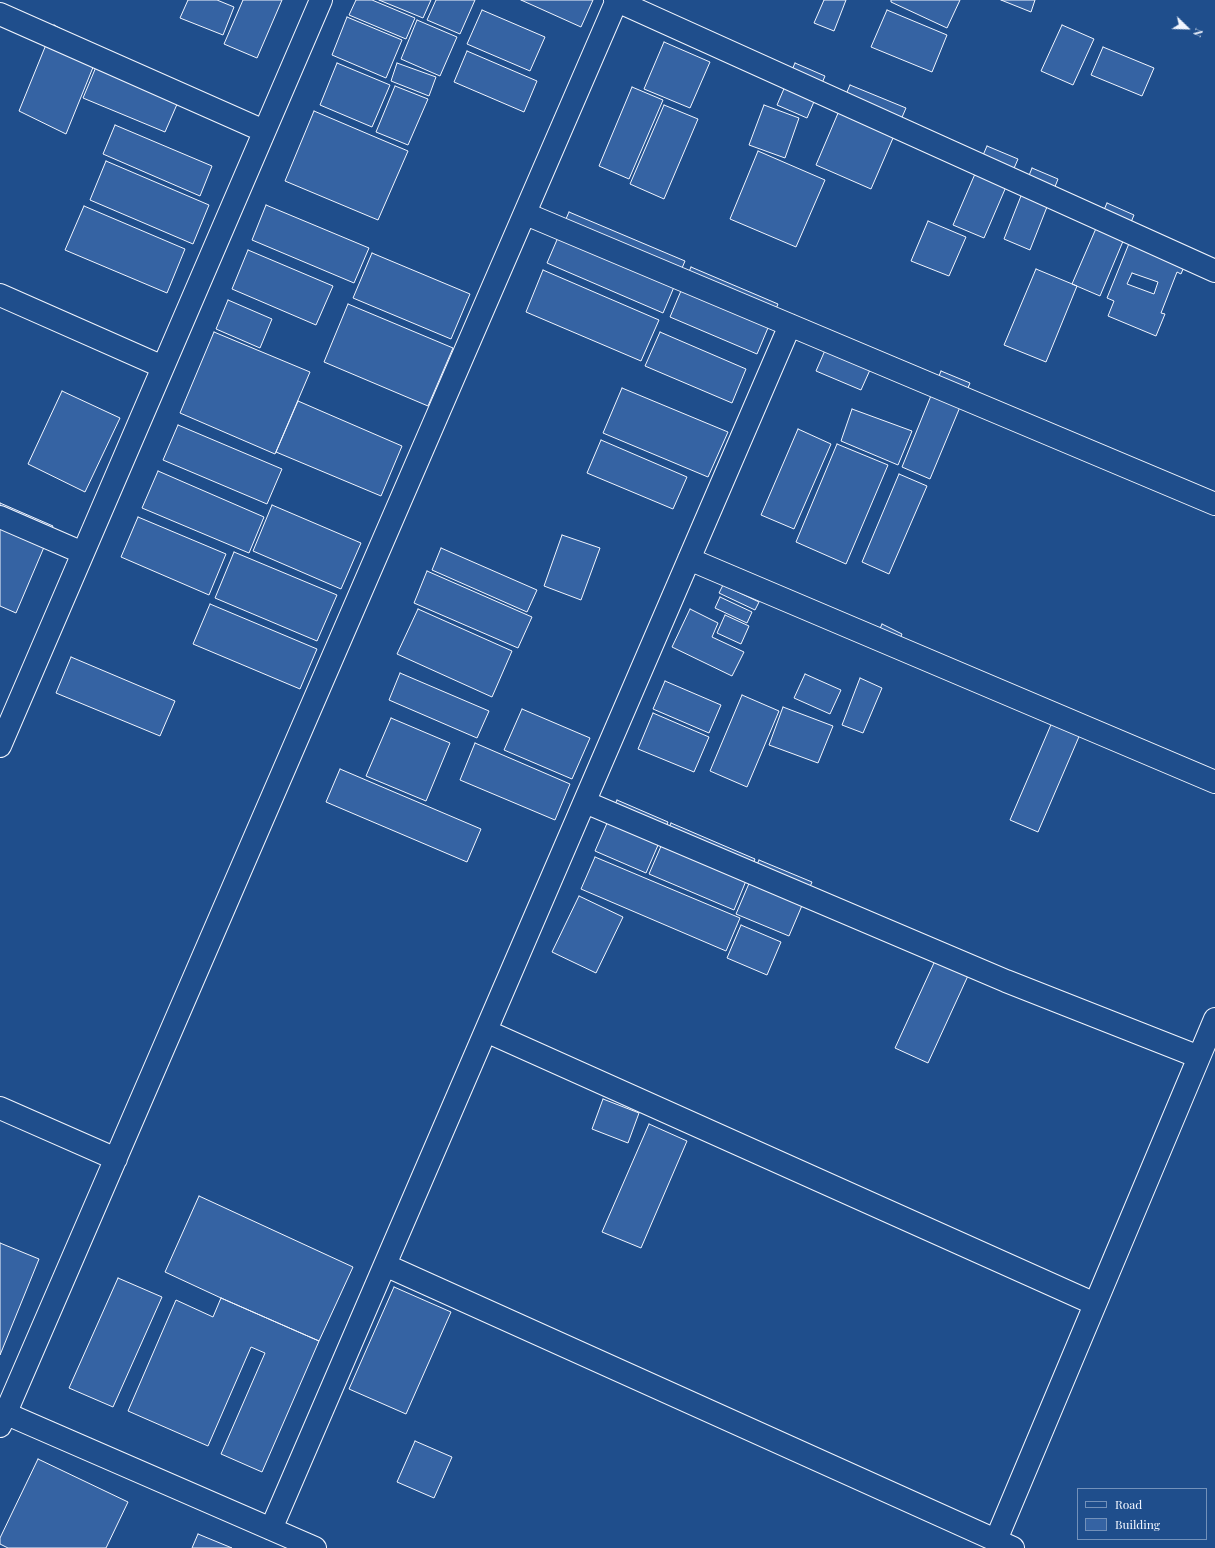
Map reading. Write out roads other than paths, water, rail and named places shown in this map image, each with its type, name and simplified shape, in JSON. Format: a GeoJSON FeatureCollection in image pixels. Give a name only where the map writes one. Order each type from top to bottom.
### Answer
{"type":"FeatureCollection","features":[{"type":"Feature","properties":{"kind":"street"},"geometry":{"type":"LineString","coordinates":[[0,746],[321,0]]}},
{"type":"Feature","properties":{"kind":"street"},"geometry":{"type":"LineString","coordinates":[[314,1548],[2,1417],[116,1159],[526,214],[616,0],[1215,271]]}},
{"type":"Feature","properties":{"kind":"street"},"geometry":{"type":"LineString","coordinates":[[0,14],[264,131]]}},
{"type":"Feature","properties":{"kind":"street"},"geometry":{"type":"LineString","coordinates":[[526,214],[1215,504]]}},
{"type":"Feature","properties":{"kind":"street"},"geometry":{"type":"LineString","coordinates":[[0,295],[163,367]]}},
{"type":"Feature","properties":{"kind":"street"},"geometry":{"type":"LineString","coordinates":[[271,1529],[790,325]]}},
{"type":"Feature","properties":{"kind":"street"},"geometry":{"type":"LineString","coordinates":[[0,517],[83,553]]}},
{"type":"Feature","properties":{"kind":"street"},"geometry":{"type":"LineString","coordinates":[[689,559],[1215,782]]}},
{"type":"Feature","properties":{"kind":"street"},"geometry":{"type":"LineString","coordinates":[[585,802],[1006,981],[1199,1057]]}},
{"type":"Feature","properties":{"kind":"street"},"geometry":{"type":"LineString","coordinates":[[385,1265],[1005,1544],[1095,1304],[1215,1019]]}},
{"type":"Feature","properties":{"kind":"street"},"geometry":{"type":"LineString","coordinates":[[486,1031],[1095,1304]]}},
{"type":"Feature","properties":{"kind":"street"},"geometry":{"type":"LineString","coordinates":[[0,1108],[116,1159]]}}]}
